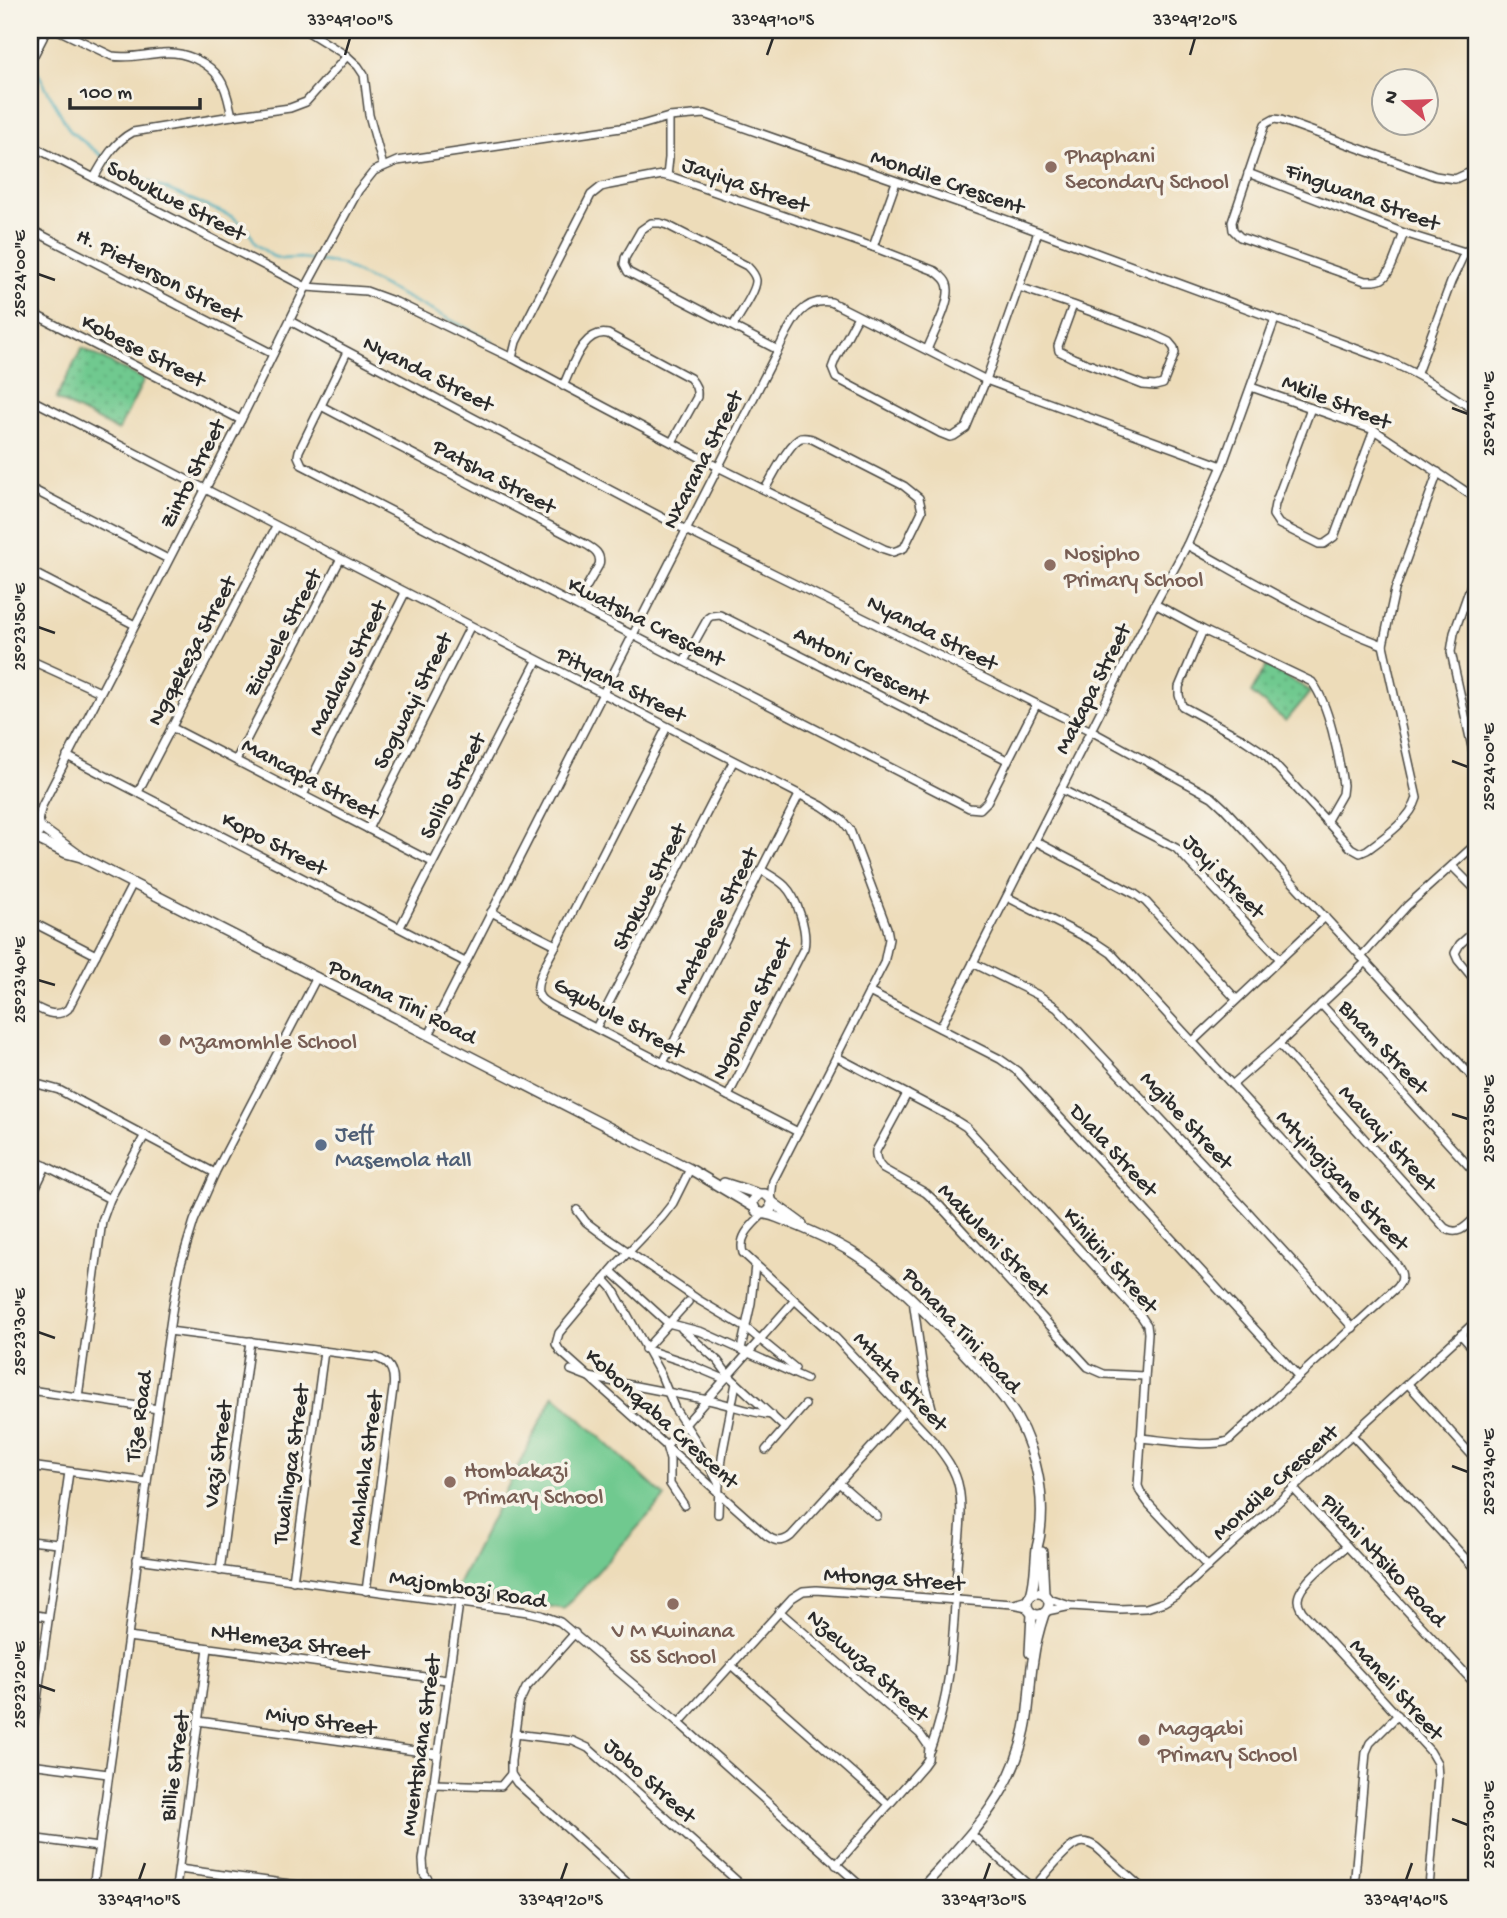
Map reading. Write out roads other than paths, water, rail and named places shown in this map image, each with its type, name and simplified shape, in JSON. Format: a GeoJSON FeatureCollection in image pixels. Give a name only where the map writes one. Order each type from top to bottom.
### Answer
{"type":"FeatureCollection","features":[{"type":"Feature","properties":{"kind":"street"},"geometry":{"type":"LineString","coordinates":[[30,60],[47,30]]}},
{"type":"Feature","properties":{"kind":"street"},"geometry":{"type":"LineString","coordinates":[[58,30],[121,58],[172,53],[190,57],[219,77],[232,116]]}},
{"type":"Feature","properties":{"kind":"street"},"geometry":{"type":"LineString","coordinates":[[305,30],[347,57],[364,75],[369,115],[383,166]]}},
{"type":"Feature","properties":{"kind":"street"},"geometry":{"type":"LineString","coordinates":[[94,178],[113,148],[122,138],[133,132],[290,108],[306,102],[347,57]]}},
{"type":"Feature","properties":{"kind":"street","name":"Mondile Crescent"},"geometry":{"type":"LineString","coordinates":[[383,166],[641,125],[670,117],[705,114],[988,213],[1384,359],[1417,373],[1477,412]]}},
{"type":"Feature","properties":{"kind":"street"},"geometry":{"type":"LineString","coordinates":[[667,176],[670,117]]}},
{"type":"Feature","properties":{"kind":"street"},"geometry":{"type":"LineString","coordinates":[[1404,233],[1389,272],[1381,280],[1373,281],[1365,281],[1245,240],[1233,230],[1231,222],[1265,124],[1274,119],[1435,176],[1455,179],[1477,169]]}},
{"type":"Feature","properties":{"kind":"street","name":"Sobukwe Street"},"geometry":{"type":"LineString","coordinates":[[30,145],[306,287]]}},
{"type":"Feature","properties":{"kind":"street","name":"Zinto Street"},"geometry":{"type":"LineString","coordinates":[[35,820],[241,420],[306,287],[358,191],[374,171],[383,166]]}},
{"type":"Feature","properties":{"kind":"street","name":"Fingwana Street"},"geometry":{"type":"LineString","coordinates":[[1248,173],[1404,233],[1465,252]]}},
{"type":"Feature","properties":{"kind":"street","name":"Jayiya Street"},"geometry":{"type":"LineString","coordinates":[[512,358],[516,342],[591,195],[601,187],[662,175],[935,271],[948,285],[948,300],[926,350]]}},
{"type":"Feature","properties":{"kind":"street"},"geometry":{"type":"LineString","coordinates":[[873,247],[895,182]]}},
{"type":"Feature","properties":{"kind":"street"},"geometry":{"type":"LineString","coordinates":[[733,326],[755,286],[755,276],[747,266],[660,223],[651,223],[643,228],[625,258],[625,269],[631,275],[778,349]]}},
{"type":"Feature","properties":{"kind":"street","name":"H. Pieterson Street"},"geometry":{"type":"LineString","coordinates":[[30,229],[273,354]]}},
{"type":"Feature","properties":{"kind":"street"},"geometry":{"type":"LineString","coordinates":[[858,316],[832,368],[836,378],[940,433],[950,437],[962,432],[986,380],[1038,232]]}},
{"type":"Feature","properties":{"kind":"street"},"geometry":{"type":"LineString","coordinates":[[1417,373],[1451,282],[1465,252],[1477,244]]}},
{"type":"Feature","properties":{"kind":"street"},"geometry":{"type":"LineString","coordinates":[[306,287],[353,289],[379,295],[512,358],[718,467],[884,549],[893,552],[904,548],[922,511],[919,498],[904,486],[812,439],[805,438],[800,438],[793,445],[765,489]]}},
{"type":"Feature","properties":{"kind":"street"},"geometry":{"type":"LineString","coordinates":[[1019,287],[1073,305],[1169,342],[1175,353],[1163,384],[1143,385],[1059,351],[1058,346],[1073,305]]}},
{"type":"Feature","properties":{"kind":"street","name":"Nxarana Street"},"geometry":{"type":"LineString","coordinates":[[429,1035],[778,349],[798,313],[808,305],[831,302],[986,380],[1222,466]]}},
{"type":"Feature","properties":{"kind":"street","name":"Kobese Street"},"geometry":{"type":"LineString","coordinates":[[30,312],[241,420]]}},
{"type":"Feature","properties":{"kind":"street","name":"Makapa Street"},"geometry":{"type":"LineString","coordinates":[[940,1028],[1187,545],[1222,466],[1275,319]]}},
{"type":"Feature","properties":{"kind":"street","name":"Nyanda Street"},"geometry":{"type":"LineString","coordinates":[[290,321],[686,530],[1091,731],[1219,802],[1477,1082]]}},
{"type":"Feature","properties":{"kind":"street"},"geometry":{"type":"LineString","coordinates":[[564,386],[583,344],[604,333],[690,378],[696,387],[697,397],[672,442]]}},
{"type":"Feature","properties":{"kind":"street","name":"Kwatsha Crescent"},"geometry":{"type":"LineString","coordinates":[[347,352],[299,452],[302,465],[969,808],[975,810],[984,806],[1036,705]]}},
{"type":"Feature","properties":{"kind":"street","name":"Mkile Street"},"geometry":{"type":"LineString","coordinates":[[1251,387],[1374,430],[1477,499]]}},
{"type":"Feature","properties":{"kind":"street","name":"Pityana Street"},"geometry":{"type":"LineString","coordinates":[[30,399],[799,795],[832,813],[850,830],[884,918],[889,939],[888,949],[884,963],[773,1181],[760,1194]]}},
{"type":"Feature","properties":{"kind":"street","name":"Patsha Street"},"geometry":{"type":"LineString","coordinates":[[321,406],[597,551],[600,556],[599,565],[576,605]]}},
{"type":"Feature","properties":{"kind":"street"},"geometry":{"type":"LineString","coordinates":[[1311,408],[1272,515],[1279,524],[1319,544],[1324,544],[1334,537],[1374,430]]}},
{"type":"Feature","properties":{"kind":"street"},"geometry":{"type":"LineString","coordinates":[[1203,630],[1179,687],[1182,706],[1243,738],[1264,753],[1351,848],[1360,853],[1367,850],[1407,816],[1417,798],[1383,645],[1395,590],[1438,472]]}},
{"type":"Feature","properties":{"kind":"street"},"geometry":{"type":"LineString","coordinates":[[30,488],[168,559]]}},
{"type":"Feature","properties":{"kind":"street","name":"Ngqekeza Street"},"geometry":{"type":"LineString","coordinates":[[138,792],[276,527]]}},
{"type":"Feature","properties":{"kind":"street"},"geometry":{"type":"LineString","coordinates":[[1187,545],[1268,590],[1383,645]]}},
{"type":"Feature","properties":{"kind":"street","name":"Zicwele Street"},"geometry":{"type":"LineString","coordinates":[[236,760],[340,560]]}},
{"type":"Feature","properties":{"kind":"street"},"geometry":{"type":"LineString","coordinates":[[1477,568],[1454,633],[1451,652],[1477,770]]}},
{"type":"Feature","properties":{"kind":"street"},"geometry":{"type":"LineString","coordinates":[[30,571],[135,625]]}},
{"type":"Feature","properties":{"kind":"street","name":"Madlavu Street"},"geometry":{"type":"LineString","coordinates":[[303,795],[405,593]]}},
{"type":"Feature","properties":{"kind":"street"},"geometry":{"type":"LineString","coordinates":[[1469,593],[1477,597]]}},
{"type":"Feature","properties":{"kind":"street"},"geometry":{"type":"LineString","coordinates":[[1155,604],[1312,682],[1326,709],[1343,785],[1342,794],[1326,822]]}},
{"type":"Feature","properties":{"kind":"street","name":"Antoni Crescent"},"geometry":{"type":"LineString","coordinates":[[684,661],[711,616],[723,616],[1007,760]]}},
{"type":"Feature","properties":{"kind":"street","name":"Sogwayi Street"},"geometry":{"type":"LineString","coordinates":[[368,829],[470,626]]}},
{"type":"Feature","properties":{"kind":"street"},"geometry":{"type":"LineString","coordinates":[[30,660],[100,692]]}},
{"type":"Feature","properties":{"kind":"street","name":"Solilo Street"},"geometry":{"type":"LineString","coordinates":[[400,927],[537,661]]}},
{"type":"Feature","properties":{"kind":"street","name":"Mancapa Street"},"geometry":{"type":"LineString","coordinates":[[171,727],[432,862]]}},
{"type":"Feature","properties":{"kind":"street","name":"Gqubule Street"},"geometry":{"type":"LineString","coordinates":[[667,727],[556,945],[537,985],[537,993],[544,1001],[798,1132]]}},
{"type":"Feature","properties":{"kind":"street","name":"Kopo Street"},"geometry":{"type":"LineString","coordinates":[[67,756],[465,962]]}},
{"type":"Feature","properties":{"kind":"street","name":"Stokwe Street"},"geometry":{"type":"LineString","coordinates":[[596,1028],[733,762]]}},
{"type":"Feature","properties":{"kind":"street","name":"Joyi Street"},"geometry":{"type":"LineString","coordinates":[[1061,789],[1176,848],[1280,959]]}},
{"type":"Feature","properties":{"kind":"street","name":"Matebese Street"},"geometry":{"type":"LineString","coordinates":[[663,1063],[799,795]]}},
{"type":"Feature","properties":{"kind":"street"},"geometry":{"type":"LineString","coordinates":[[31,837],[38,833],[35,820]]}},
{"type":"Feature","properties":{"kind":"street","name":"Ponana Tini Road"},"geometry":{"type":"LineString","coordinates":[[35,820],[81,857]]}},
{"type":"Feature","properties":{"kind":"street","name":"Ponana Tini Road"},"geometry":{"type":"LineString","coordinates":[[31,837],[81,857],[317,977],[690,1169],[753,1207]]}},
{"type":"Feature","properties":{"kind":"street"},"geometry":{"type":"LineString","coordinates":[[1035,841],[1146,902],[1236,999]]}},
{"type":"Feature","properties":{"kind":"street"},"geometry":{"type":"LineString","coordinates":[[1232,1085],[1321,1004],[1407,906],[1477,843]]}},
{"type":"Feature","properties":{"kind":"street"},"geometry":{"type":"LineString","coordinates":[[1452,866],[1477,891]]}},
{"type":"Feature","properties":{"kind":"street","name":"Ngohona Street"},"geometry":{"type":"LineString","coordinates":[[729,1096],[806,940],[791,893],[761,870]]}},
{"type":"Feature","properties":{"kind":"street"},"geometry":{"type":"LineString","coordinates":[[30,1004],[58,1014],[68,1009],[133,883]]}},
{"type":"Feature","properties":{"kind":"street","name":"Mtyingizane Street"},"geometry":{"type":"LineString","coordinates":[[1007,897],[1106,950],[1395,1262],[1402,1273],[1402,1280],[1397,1287],[1228,1441],[1218,1444],[1140,1438]]}},
{"type":"Feature","properties":{"kind":"street"},"geometry":{"type":"LineString","coordinates":[[491,912],[556,945]]}},
{"type":"Feature","properties":{"kind":"street"},"geometry":{"type":"LineString","coordinates":[[1192,1042],[1325,917]]}},
{"type":"Feature","properties":{"kind":"street"},"geometry":{"type":"LineString","coordinates":[[30,921],[96,955]]}},
{"type":"Feature","properties":{"kind":"street"},"geometry":{"type":"LineString","coordinates":[[1477,929],[1460,944],[1455,953],[1477,983]]}},
{"type":"Feature","properties":{"kind":"street","name":"Mgibe Street"},"geometry":{"type":"LineString","coordinates":[[974,963],[1058,1007],[1353,1328]]}},
{"type":"Feature","properties":{"kind":"street","name":"Tize Road"},"geometry":{"type":"LineString","coordinates":[[93,1888],[169,1331],[187,1243],[215,1173],[317,977]]}},
{"type":"Feature","properties":{"kind":"street","name":"Dlala Street"},"geometry":{"type":"LineString","coordinates":[[869,992],[1005,1062],[1017,1071],[1298,1377]]}},
{"type":"Feature","properties":{"kind":"street","name":"Bham Street"},"geometry":{"type":"LineString","coordinates":[[1321,1004],[1477,1175]]}},
{"type":"Feature","properties":{"kind":"street","name":"Mavayi Street"},"geometry":{"type":"LineString","coordinates":[[1279,1044],[1446,1228],[1452,1232],[1460,1231],[1477,1216]]}},
{"type":"Feature","properties":{"kind":"street","name":"Kinikini Street"},"geometry":{"type":"LineString","coordinates":[[837,1057],[957,1120],[976,1135],[1142,1316],[1148,1333],[1138,1479],[1141,1493],[1208,1567]]}},
{"type":"Feature","properties":{"kind":"street"},"geometry":{"type":"LineString","coordinates":[[30,1082],[60,1090],[215,1173]]}},
{"type":"Feature","properties":{"kind":"street","name":"Makuleni Street"},"geometry":{"type":"LineString","coordinates":[[907,1094],[876,1151],[879,1166],[926,1193],[940,1206],[1088,1367],[1104,1374],[1144,1376]]}},
{"type":"Feature","properties":{"kind":"street"},"geometry":{"type":"LineString","coordinates":[[78,1397],[102,1221],[110,1199],[145,1135]]}},
{"type":"Feature","properties":{"kind":"street"},"geometry":{"type":"LineString","coordinates":[[30,1159],[110,1199]]}},
{"type":"Feature","properties":{"kind":"street"},"geometry":{"type":"LineString","coordinates":[[30,1199],[47,1166]]}},
{"type":"Feature","properties":{"kind":"street","name":"Kobonqaba Crescent"},"geometry":{"type":"LineString","coordinates":[[690,1169],[669,1209],[561,1330],[556,1340],[560,1351],[666,1446],[719,1488],[766,1535],[775,1540],[781,1541],[791,1536],[904,1410]]}},
{"type":"Feature","properties":{"kind":"street","name":"Ponana Tini Road"},"geometry":{"type":"LineString","coordinates":[[706,1178],[760,1194]]}},
{"type":"Feature","properties":{"kind":"street","name":"Pityana Street"},"geometry":{"type":"LineString","coordinates":[[772,1200],[773,1181]]}},
{"type":"Feature","properties":{"kind":"street"},"geometry":{"type":"LineString","coordinates":[[751,1225],[771,1209],[772,1200],[765,1194],[760,1194],[754,1199],[753,1207],[755,1211],[764,1214]]}},
{"type":"Feature","properties":{"kind":"street","name":"Ponana Tini Road"},"geometry":{"type":"LineString","coordinates":[[772,1200],[811,1231]]}},
{"type":"Feature","properties":{"kind":"street","name":"Mtata Street"},"geometry":{"type":"LineString","coordinates":[[753,1207],[751,1225],[741,1245],[746,1256],[832,1334],[904,1410],[940,1449],[959,1485],[960,1513],[951,1670],[943,1710],[930,1750]]}},
{"type":"Feature","properties":{"kind":"street"},"geometry":{"type":"LineString","coordinates":[[577,1210],[586,1222],[697,1299],[746,1328],[795,1368]]}},
{"type":"Feature","properties":{"kind":"street","name":"Ponana Tini Road"},"geometry":{"type":"LineString","coordinates":[[764,1214],[811,1231],[879,1269],[913,1300],[1006,1401],[1032,1456],[1041,1492],[1040,1532],[1034,1587],[1029,1604],[1029,1644],[1032,1661]]}},
{"type":"Feature","properties":{"kind":"street"},"geometry":{"type":"LineString","coordinates":[[741,1349],[755,1265]]}},
{"type":"Feature","properties":{"kind":"street"},"geometry":{"type":"LineString","coordinates":[[611,1271],[672,1324],[702,1345],[718,1361],[728,1377],[785,1428]]}},
{"type":"Feature","properties":{"kind":"street"},"geometry":{"type":"LineString","coordinates":[[604,1279],[646,1347],[675,1409],[719,1488]]}},
{"type":"Feature","properties":{"kind":"street"},"geometry":{"type":"LineString","coordinates":[[913,1300],[924,1377],[935,1420]]}},
{"type":"Feature","properties":{"kind":"street"},"geometry":{"type":"LineString","coordinates":[[684,1505],[670,1483],[670,1460],[666,1446],[794,1301]]}},
{"type":"Feature","properties":{"kind":"street"},"geometry":{"type":"LineString","coordinates":[[646,1347],[672,1324],[688,1302]]}},
{"type":"Feature","properties":{"kind":"street","name":"Mondile Crescent"},"geometry":{"type":"LineString","coordinates":[[1046,1596],[1071,1606],[1119,1609],[1146,1608],[1179,1593],[1477,1320]]}},
{"type":"Feature","properties":{"kind":"street"},"geometry":{"type":"LineString","coordinates":[[672,1324],[702,1332],[806,1379]]}},
{"type":"Feature","properties":{"kind":"street","name":"Mahlahla Street"},"geometry":{"type":"LineString","coordinates":[[169,1331],[381,1359],[388,1364],[394,1377],[366,1591]]}},
{"type":"Feature","properties":{"kind":"street"},"geometry":{"type":"LineString","coordinates":[[1461,1335],[1477,1353]]}},
{"type":"Feature","properties":{"kind":"street","name":"Vazi Street"},"geometry":{"type":"LineString","coordinates":[[220,1571],[250,1342]]}},
{"type":"Feature","properties":{"kind":"street"},"geometry":{"type":"LineString","coordinates":[[646,1347],[722,1378],[728,1377]]}},
{"type":"Feature","properties":{"kind":"street","name":"Twalingca Street"},"geometry":{"type":"LineString","coordinates":[[293,1581],[324,1352]]}},
{"type":"Feature","properties":{"kind":"street"},"geometry":{"type":"LineString","coordinates":[[571,1370],[589,1377],[772,1415]]}},
{"type":"Feature","properties":{"kind":"street"},"geometry":{"type":"LineString","coordinates":[[718,1514],[719,1488],[736,1383]]}},
{"type":"Feature","properties":{"kind":"street"},"geometry":{"type":"LineString","coordinates":[[1408,1384],[1477,1461]]}},
{"type":"Feature","properties":{"kind":"street"},"geometry":{"type":"LineString","coordinates":[[30,1390],[158,1409]]}},
{"type":"Feature","properties":{"kind":"street"},"geometry":{"type":"LineString","coordinates":[[766,1450],[805,1405]]}},
{"type":"Feature","properties":{"kind":"street"},"geometry":{"type":"LineString","coordinates":[[1352,1436],[1477,1571]]}},
{"type":"Feature","properties":{"kind":"street"},"geometry":{"type":"LineString","coordinates":[[30,1466],[147,1482]]}},
{"type":"Feature","properties":{"kind":"street"},"geometry":{"type":"LineString","coordinates":[[30,1749],[34,1690],[48,1617],[69,1472]]}},
{"type":"Feature","properties":{"kind":"street"},"geometry":{"type":"LineString","coordinates":[[839,1483],[877,1517]]}},
{"type":"Feature","properties":{"kind":"street","name":"Pilani Ntsiko Road"},"geometry":{"type":"LineString","coordinates":[[1293,1488],[1477,1686]]}},
{"type":"Feature","properties":{"kind":"street","name":"Ponana Tini Road"},"geometry":{"type":"LineString","coordinates":[[922,1888],[971,1834],[999,1797],[1019,1753],[1026,1727],[1032,1661],[1039,1628],[1050,1605],[1046,1596],[1040,1532]]}},
{"type":"Feature","properties":{"kind":"street"},"geometry":{"type":"LineString","coordinates":[[30,1541],[58,1544]]}},
{"type":"Feature","properties":{"kind":"street","name":"Maneli Street"},"geometry":{"type":"LineString","coordinates":[[1347,1546],[1303,1587],[1298,1596],[1299,1606],[1430,1751],[1437,1763],[1429,1888]]}},
{"type":"Feature","properties":{"kind":"street","name":"Majombozi Road"},"geometry":{"type":"LineString","coordinates":[[137,1559],[541,1615],[560,1622],[679,1723],[863,1888]]}},
{"type":"Feature","properties":{"kind":"street","name":"Mtonga Street"},"geometry":{"type":"LineString","coordinates":[[779,1611],[797,1593],[809,1590],[1029,1604]]}},
{"type":"Feature","properties":{"kind":"street"},"geometry":{"type":"LineString","coordinates":[[1046,1596],[1035,1593],[1029,1604],[1038,1615],[1046,1613]]}},
{"type":"Feature","properties":{"kind":"street","name":"Mventshana Street"},"geometry":{"type":"LineString","coordinates":[[435,1888],[422,1868],[458,1603]]}},
{"type":"Feature","properties":{"kind":"street","name":"Mondile Crescent"},"geometry":{"type":"LineString","coordinates":[[1046,1613],[1071,1606]]}},
{"type":"Feature","properties":{"kind":"street","name":"Nzewuza Street"},"geometry":{"type":"LineString","coordinates":[[679,1723],[779,1611],[919,1734],[930,1750],[928,1759],[836,1865]]}},
{"type":"Feature","properties":{"kind":"street"},"geometry":{"type":"LineString","coordinates":[[30,1614],[48,1617]]}},
{"type":"Feature","properties":{"kind":"street"},"geometry":{"type":"LineString","coordinates":[[575,1633],[523,1693],[514,1734],[511,1774],[517,1783],[633,1888]]}},
{"type":"Feature","properties":{"kind":"street","name":"Ntlemeza Street"},"geometry":{"type":"LineString","coordinates":[[128,1637],[447,1680]]}},
{"type":"Feature","properties":{"kind":"street","name":"Billie Street"},"geometry":{"type":"LineString","coordinates":[[176,1888],[208,1648]]}},
{"type":"Feature","properties":{"kind":"street"},"geometry":{"type":"LineString","coordinates":[[731,1665],[889,1805]]}},
{"type":"Feature","properties":{"kind":"street"},"geometry":{"type":"LineString","coordinates":[[1354,1888],[1366,1752],[1370,1743],[1398,1716]]}},
{"type":"Feature","properties":{"kind":"street","name":"Miyo Street"},"geometry":{"type":"LineString","coordinates":[[198,1721],[437,1754]]}},
{"type":"Feature","properties":{"kind":"street","name":"Jobo Street"},"geometry":{"type":"LineString","coordinates":[[514,1734],[573,1741],[588,1748],[745,1888]]}},
{"type":"Feature","properties":{"kind":"street"},"geometry":{"type":"LineString","coordinates":[[30,1764],[108,1774]]}},
{"type":"Feature","properties":{"kind":"street"},"geometry":{"type":"LineString","coordinates":[[433,1784],[501,1786],[511,1774]]}},
{"type":"Feature","properties":{"kind":"street"},"geometry":{"type":"LineString","coordinates":[[971,1834],[1032,1888],[1069,1848],[1082,1842],[1096,1847],[1142,1888]]}},
{"type":"Feature","properties":{"kind":"street"},"geometry":{"type":"LineString","coordinates":[[30,1838],[98,1847]]}},
{"type":"Feature","properties":{"kind":"street"},"geometry":{"type":"LineString","coordinates":[[179,1869],[320,1888]]}},
{"type":"Feature","properties":{"kind":"waterway"},"geometry":{"type":"LineString","coordinates":[[1471,30],[1477,34]]}},
{"type":"Feature","properties":{"kind":"waterway"},"geometry":{"type":"LineString","coordinates":[[32,62],[70,131],[116,167],[233,217],[248,230],[256,244],[272,256],[340,264],[492,341]]}},
{"type":"Feature","properties":{"kind":"place","name":"Phaphani Secondary School"},"geometry":{"type":"Point","coordinates":[1051,167]}},
{"type":"Feature","properties":{"kind":"place","name":"Nosipho Primary School"},"geometry":{"type":"Point","coordinates":[1050,565]}},
{"type":"Feature","properties":{"kind":"place","name":"Mzamomhle School"},"geometry":{"type":"Point","coordinates":[165,1040]}},
{"type":"Feature","properties":{"kind":"place","name":"Jeff Masemola Hall"},"geometry":{"type":"Point","coordinates":[321,1145]}},
{"type":"Feature","properties":{"kind":"place","name":"Hombakazi Primary School"},"geometry":{"type":"Point","coordinates":[450,1482]}},
{"type":"Feature","properties":{"kind":"place","name":"V M Kwinana SS School"},"geometry":{"type":"Point","coordinates":[673,1604]}},
{"type":"Feature","properties":{"kind":"place","name":"Magqabi Primary School"},"geometry":{"type":"Point","coordinates":[1144,1740]}}]}
